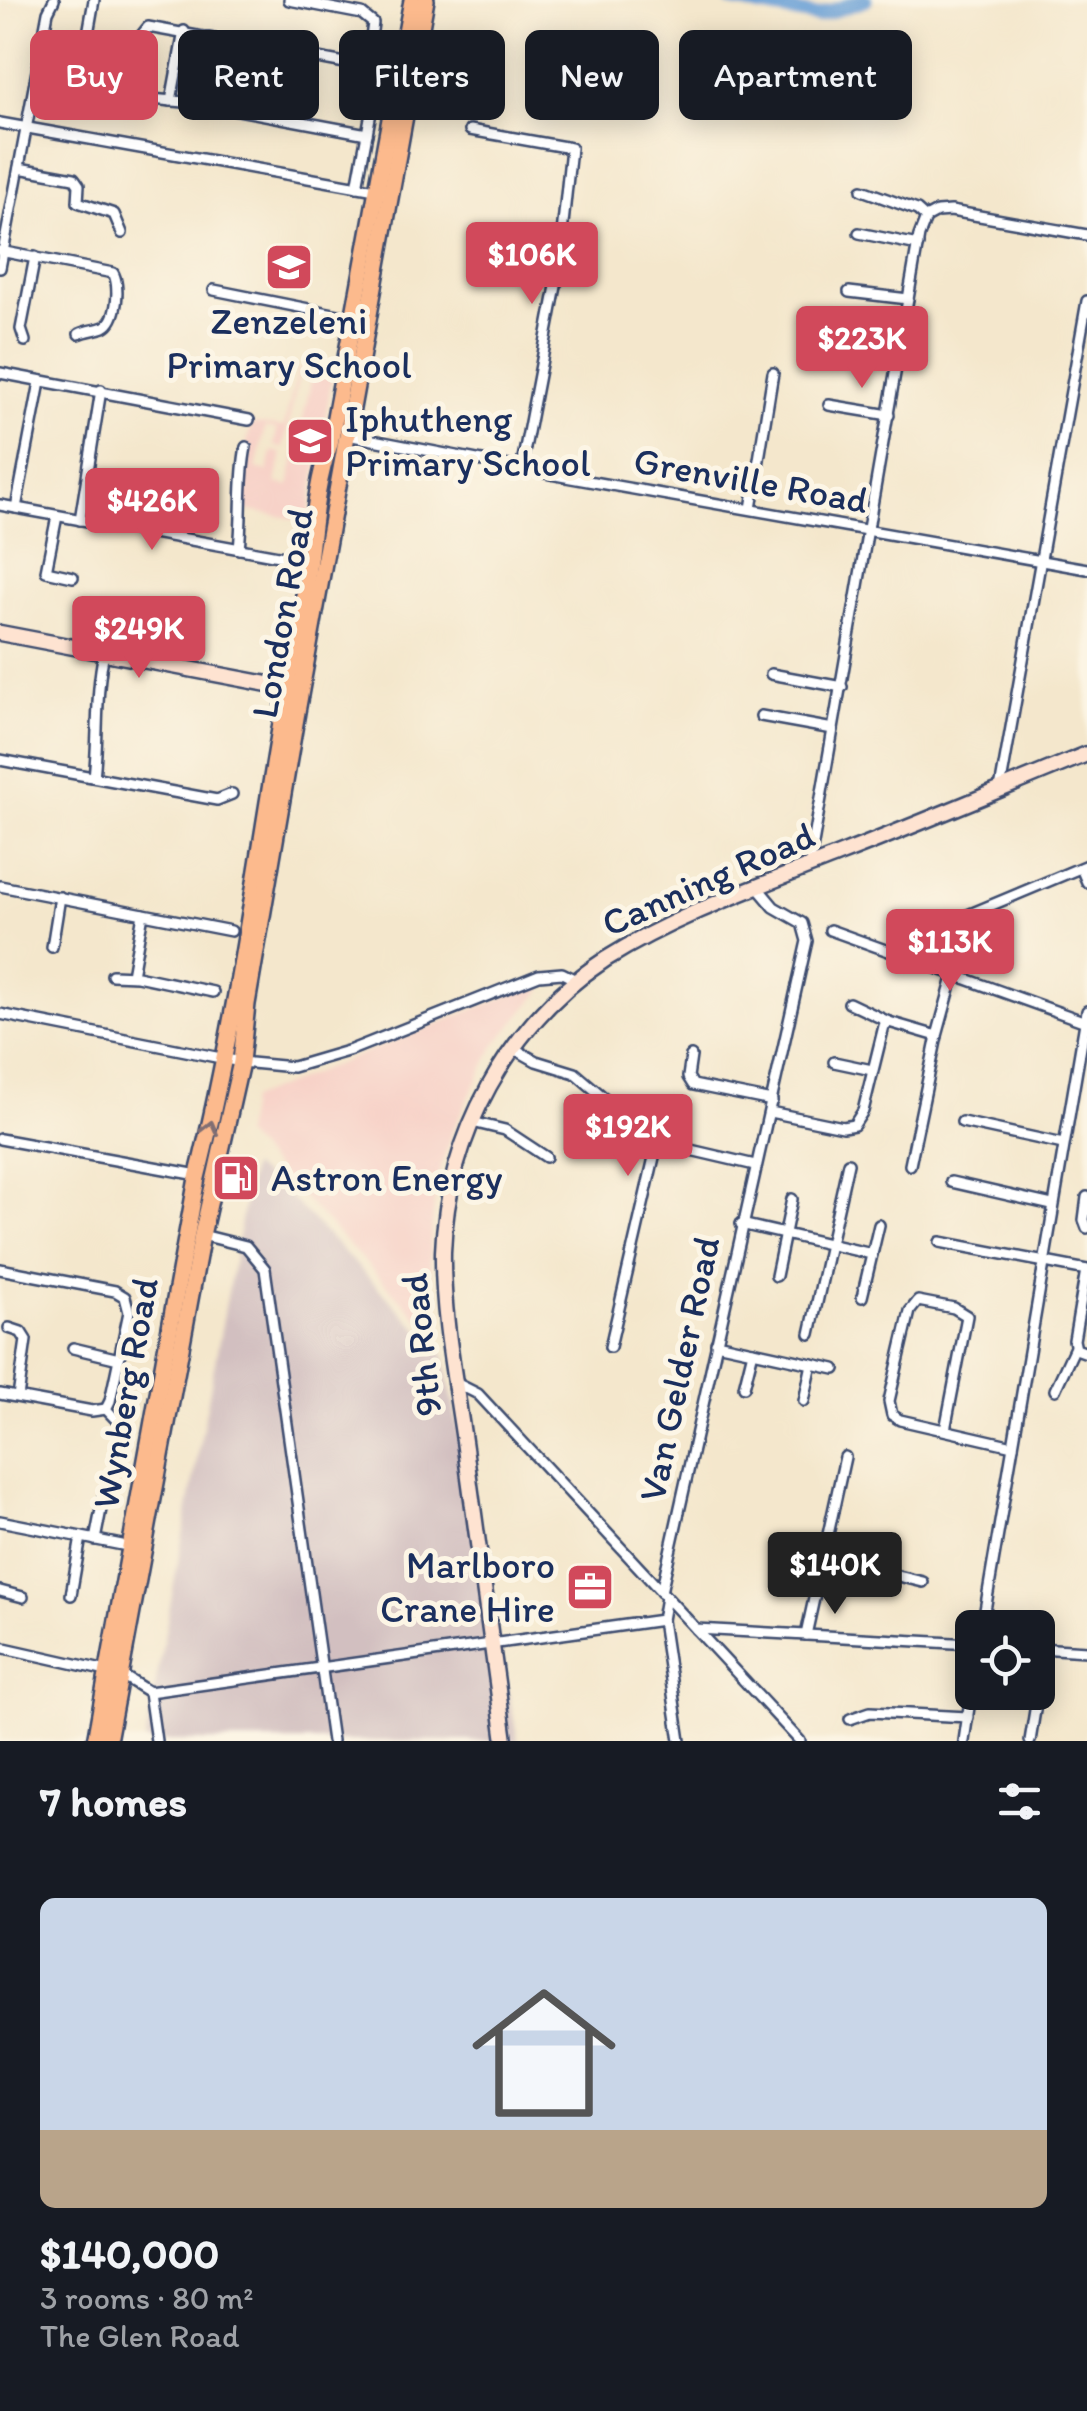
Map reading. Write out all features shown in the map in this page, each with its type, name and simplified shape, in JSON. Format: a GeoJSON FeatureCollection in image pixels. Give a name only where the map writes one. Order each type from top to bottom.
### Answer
{"type":"FeatureCollection","features":[{"type":"Feature","properties":{"kind":"main road","name":"London Road"},"geometry":{"type":"LineString","coordinates":[[293,689],[346,435],[412,0]]}},
{"type":"Feature","properties":{"kind":"main road","name":"London Road"},"geometry":{"type":"LineString","coordinates":[[234,1060],[247,1004],[293,689],[320,471],[330,444],[354,318],[426,0]]}},
{"type":"Feature","properties":{"kind":"main road"},"geometry":{"type":"LineString","coordinates":[[0,633],[293,689]]}},
{"type":"Feature","properties":{"kind":"main road","name":"Canning Road"},"geometry":{"type":"LineString","coordinates":[[578,981],[640,940],[1087,754]]}},
{"type":"Feature","properties":{"kind":"main road","name":"9th Road"},"geometry":{"type":"LineString","coordinates":[[505,1741],[446,1301],[444,1236],[451,1186],[472,1122],[499,1066],[578,981]]}},
{"type":"Feature","properties":{"kind":"main road","name":"Wynberg Road"},"geometry":{"type":"LineString","coordinates":[[108,1741],[114,1673],[198,1175],[234,1060]]}},
{"type":"Feature","properties":{"kind":"main road","name":"Wynberg Road"},"geometry":{"type":"LineString","coordinates":[[95,1741],[114,1673],[234,1060]]}},
{"type":"Feature","properties":{"kind":"street"},"geometry":{"type":"LineString","coordinates":[[45,30],[54,0]]}},
{"type":"Feature","properties":{"kind":"street"},"geometry":{"type":"LineString","coordinates":[[88,30],[94,0]]}},
{"type":"Feature","properties":{"kind":"street"},"geometry":{"type":"LineString","coordinates":[[288,0],[370,18],[373,30]]}},
{"type":"Feature","properties":{"kind":"street"},"geometry":{"type":"LineString","coordinates":[[146,30],[156,27],[178,31]]}},
{"type":"Feature","properties":{"kind":"street"},"geometry":{"type":"LineString","coordinates":[[171,101],[178,64]]}},
{"type":"Feature","properties":{"kind":"street"},"geometry":{"type":"LineString","coordinates":[[158,99],[206,104],[367,134]]}},
{"type":"Feature","properties":{"kind":"street"},"geometry":{"type":"LineString","coordinates":[[0,268],[30,109]]}},
{"type":"Feature","properties":{"kind":"street"},"geometry":{"type":"LineString","coordinates":[[357,187],[369,120]]}},
{"type":"Feature","properties":{"kind":"street"},"geometry":{"type":"LineString","coordinates":[[0,123],[383,191]]}},
{"type":"Feature","properties":{"kind":"street"},"geometry":{"type":"LineString","coordinates":[[470,130],[571,148],[557,281],[521,468]]}},
{"type":"Feature","properties":{"kind":"street"},"geometry":{"type":"LineString","coordinates":[[19,168],[76,180],[78,202],[114,214],[122,233]]}},
{"type":"Feature","properties":{"kind":"street"},"geometry":{"type":"LineString","coordinates":[[862,190],[912,208],[926,218]]}},
{"type":"Feature","properties":{"kind":"street"},"geometry":{"type":"LineString","coordinates":[[808,867],[908,299],[926,218],[951,211],[1087,236]]}},
{"type":"Feature","properties":{"kind":"street"},"geometry":{"type":"LineString","coordinates":[[859,234],[918,245]]}},
{"type":"Feature","properties":{"kind":"street"},"geometry":{"type":"LineString","coordinates":[[2,252],[109,270],[116,276],[118,284],[110,322],[80,334]]}},
{"type":"Feature","properties":{"kind":"street"},"geometry":{"type":"LineString","coordinates":[[25,341],[20,328],[34,257]]}},
{"type":"Feature","properties":{"kind":"street"},"geometry":{"type":"LineString","coordinates":[[214,290],[354,318]]}},
{"type":"Feature","properties":{"kind":"street"},"geometry":{"type":"LineString","coordinates":[[850,292],[908,299]]}},
{"type":"Feature","properties":{"kind":"street"},"geometry":{"type":"LineString","coordinates":[[1000,789],[1087,301]]}},
{"type":"Feature","properties":{"kind":"street"},"geometry":{"type":"LineString","coordinates":[[838,349],[898,360]]}},
{"type":"Feature","properties":{"kind":"street"},"geometry":{"type":"LineString","coordinates":[[0,373],[249,420]]}},
{"type":"Feature","properties":{"kind":"street"},"geometry":{"type":"LineString","coordinates":[[751,509],[772,373]]}},
{"type":"Feature","properties":{"kind":"street"},"geometry":{"type":"LineString","coordinates":[[16,508],[40,382]]}},
{"type":"Feature","properties":{"kind":"street"},"geometry":{"type":"LineString","coordinates":[[80,520],[101,390]]}},
{"type":"Feature","properties":{"kind":"street"},"geometry":{"type":"LineString","coordinates":[[830,406],[888,415]]}},
{"type":"Feature","properties":{"kind":"street","name":"Grenville Road"},"geometry":{"type":"LineString","coordinates":[[346,435],[1087,569]]}},
{"type":"Feature","properties":{"kind":"street"},"geometry":{"type":"LineString","coordinates":[[239,550],[246,447]]}},
{"type":"Feature","properties":{"kind":"street"},"geometry":{"type":"LineString","coordinates":[[0,505],[310,562]]}},
{"type":"Feature","properties":{"kind":"street"},"geometry":{"type":"LineString","coordinates":[[57,516],[46,571],[73,577]]}},
{"type":"Feature","properties":{"kind":"street"},"geometry":{"type":"LineString","coordinates":[[94,777],[99,735],[98,687],[104,653]]}},
{"type":"Feature","properties":{"kind":"street"},"geometry":{"type":"LineString","coordinates":[[771,674],[842,687]]}},
{"type":"Feature","properties":{"kind":"street"},"geometry":{"type":"LineString","coordinates":[[762,716],[834,729]]}},
{"type":"Feature","properties":{"kind":"street"},"geometry":{"type":"LineString","coordinates":[[0,760],[217,800],[232,794]]}},
{"type":"Feature","properties":{"kind":"street"},"geometry":{"type":"LineString","coordinates":[[940,969],[951,934],[963,916],[1084,867],[1087,882]]}},
{"type":"Feature","properties":{"kind":"street"},"geometry":{"type":"LineString","coordinates":[[0,886],[232,931]]}},
{"type":"Feature","properties":{"kind":"street","name":"Van Gelder Road"},"geometry":{"type":"LineString","coordinates":[[680,1741],[662,1620],[664,1595],[807,937],[802,923],[774,907],[758,888]]}},
{"type":"Feature","properties":{"kind":"street"},"geometry":{"type":"LineString","coordinates":[[52,947],[60,898]]}},
{"type":"Feature","properties":{"kind":"street"},"geometry":{"type":"LineString","coordinates":[[132,975],[143,914]]}},
{"type":"Feature","properties":{"kind":"street"},"geometry":{"type":"LineString","coordinates":[[830,930],[1085,1016],[985,1610]]}},
{"type":"Feature","properties":{"kind":"street","name":"Canning Road"},"geometry":{"type":"LineString","coordinates":[[0,1014],[281,1067],[315,1063],[538,975],[562,973],[578,981]]}},
{"type":"Feature","properties":{"kind":"street"},"geometry":{"type":"LineString","coordinates":[[112,974],[213,992]]}},
{"type":"Feature","properties":{"kind":"street"},"geometry":{"type":"LineString","coordinates":[[910,1165],[936,1036],[954,974]]}},
{"type":"Feature","properties":{"kind":"street"},"geometry":{"type":"LineString","coordinates":[[849,1003],[889,1022],[936,1036]]}},
{"type":"Feature","properties":{"kind":"street"},"geometry":{"type":"LineString","coordinates":[[691,1056],[688,1077],[692,1085],[843,1127],[854,1125],[861,1116],[881,1032],[889,1022]]}},
{"type":"Feature","properties":{"kind":"street"},"geometry":{"type":"LineString","coordinates":[[513,1048],[536,1061],[575,1073],[608,1100],[636,1112]]}},
{"type":"Feature","properties":{"kind":"street"},"geometry":{"type":"LineString","coordinates":[[834,1062],[872,1070]]}},
{"type":"Feature","properties":{"kind":"street"},"geometry":{"type":"LineString","coordinates":[[472,1122],[505,1130],[546,1158]]}},
{"type":"Feature","properties":{"kind":"street"},"geometry":{"type":"LineString","coordinates":[[962,1122],[1062,1144]]}},
{"type":"Feature","properties":{"kind":"street"},"geometry":{"type":"LineString","coordinates":[[0,1140],[198,1175]]}},
{"type":"Feature","properties":{"kind":"street"},"geometry":{"type":"LineString","coordinates":[[610,1347],[655,1153],[668,1146],[756,1165]]}},
{"type":"Feature","properties":{"kind":"street"},"geometry":{"type":"LineString","coordinates":[[810,1334],[848,1164]]}},
{"type":"Feature","properties":{"kind":"street"},"geometry":{"type":"LineString","coordinates":[[951,1182],[1052,1205]]}},
{"type":"Feature","properties":{"kind":"street"},"geometry":{"type":"LineString","coordinates":[[1087,1197],[1087,1228]]}},
{"type":"Feature","properties":{"kind":"street"},"geometry":{"type":"LineString","coordinates":[[776,1276],[792,1199]]}},
{"type":"Feature","properties":{"kind":"street"},"geometry":{"type":"LineString","coordinates":[[742,1224],[872,1254]]}},
{"type":"Feature","properties":{"kind":"street"},"geometry":{"type":"LineString","coordinates":[[862,1297],[879,1225]]}},
{"type":"Feature","properties":{"kind":"street"},"geometry":{"type":"LineString","coordinates":[[202,1236],[246,1246],[265,1269],[332,1741]]}},
{"type":"Feature","properties":{"kind":"street"},"geometry":{"type":"LineString","coordinates":[[940,1242],[1086,1270],[1075,1347],[1055,1390]]}},
{"type":"Feature","properties":{"kind":"street"},"geometry":{"type":"LineString","coordinates":[[0,1269],[115,1291],[123,1295],[129,1309],[106,1408],[92,1411],[0,1394]]}},
{"type":"Feature","properties":{"kind":"street"},"geometry":{"type":"LineString","coordinates":[[946,1430],[968,1320],[960,1309],[918,1301],[910,1312],[889,1400],[890,1411],[900,1420],[1013,1446]]}},
{"type":"Feature","properties":{"kind":"street"},"geometry":{"type":"LineString","coordinates":[[10,1328],[22,1332],[26,1340],[18,1397]]}},
{"type":"Feature","properties":{"kind":"street"},"geometry":{"type":"LineString","coordinates":[[716,1343],[835,1369]]}},
{"type":"Feature","properties":{"kind":"street"},"geometry":{"type":"LineString","coordinates":[[1075,1347],[1087,1353]]}},
{"type":"Feature","properties":{"kind":"street"},"geometry":{"type":"LineString","coordinates":[[73,1348],[119,1359]]}},
{"type":"Feature","properties":{"kind":"street"},"geometry":{"type":"LineString","coordinates":[[744,1387],[753,1351]]}},
{"type":"Feature","properties":{"kind":"street"},"geometry":{"type":"LineString","coordinates":[[804,1401],[812,1364]]}},
{"type":"Feature","properties":{"kind":"street"},"geometry":{"type":"LineString","coordinates":[[456,1383],[478,1394],[800,1741]]}},
{"type":"Feature","properties":{"kind":"street"},"geometry":{"type":"LineString","coordinates":[[106,1408],[123,1428],[119,1459]]}},
{"type":"Feature","properties":{"kind":"street"},"geometry":{"type":"LineString","coordinates":[[806,1635],[845,1457]]}},
{"type":"Feature","properties":{"kind":"street"},"geometry":{"type":"LineString","coordinates":[[95,1540],[105,1489]]}},
{"type":"Feature","properties":{"kind":"street"},"geometry":{"type":"LineString","coordinates":[[0,1521],[122,1545]]}},
{"type":"Feature","properties":{"kind":"street"},"geometry":{"type":"LineString","coordinates":[[71,1595],[81,1537]]}},
{"type":"Feature","properties":{"kind":"street"},"geometry":{"type":"LineString","coordinates":[[824,1558],[922,1582]]}},
{"type":"Feature","properties":{"kind":"street"},"geometry":{"type":"LineString","coordinates":[[0,1591],[23,1596]]}},
{"type":"Feature","properties":{"kind":"street"},"geometry":{"type":"LineString","coordinates":[[0,1647],[114,1673],[149,1692],[662,1620]]}},
{"type":"Feature","properties":{"kind":"street"},"geometry":{"type":"LineString","coordinates":[[696,1629],[955,1643]]}},
{"type":"Feature","properties":{"kind":"street"},"geometry":{"type":"LineString","coordinates":[[1055,1649],[1087,1651]]}},
{"type":"Feature","properties":{"kind":"street"},"geometry":{"type":"LineString","coordinates":[[149,1692],[156,1741]]}},
{"type":"Feature","properties":{"kind":"street"},"geometry":{"type":"LineString","coordinates":[[964,1741],[969,1710]]}},
{"type":"Feature","properties":{"kind":"street"},"geometry":{"type":"LineString","coordinates":[[1030,1741],[1034,1710]]}},
{"type":"Feature","properties":{"kind":"street"},"geometry":{"type":"LineString","coordinates":[[850,1719],[870,1712],[968,1717]]}},
{"type":"Feature","properties":{"kind":"shaded area","name":"Iphutheng Primary School"},"geometry":{"type":"Polygon","coordinates":[[[298,369],[332,377],[308,521],[244,510],[242,467],[251,423],[284,427],[298,369]],[[299,375],[283,448],[274,446],[277,429],[265,427],[256,469],[268,471],[272,451],[282,453],[276,483],[289,486],[311,381],[309,375],[299,375]]]}},
{"type":"Feature","properties":{"kind":"shaded area"},"geometry":{"type":"Polygon","coordinates":[[[537,984],[543,989],[495,1045],[453,1129],[437,1179],[430,1244],[431,1310],[422,1322],[243,1135],[250,1099],[537,984]]]}},
{"type":"Feature","properties":{"kind":"shaded area"},"geometry":{"type":"Polygon","coordinates":[[[251,1167],[284,1191],[444,1355],[518,1741],[145,1741],[251,1167]]]}},
{"type":"Feature","properties":{"kind":"waterway"},"geometry":{"type":"LineString","coordinates":[[731,0],[817,16],[865,0]]}},
{"type":"Feature","properties":{"kind":"place","name":"Zenzeleni Primary School"},"geometry":{"type":"Point","coordinates":[289,267]}},
{"type":"Feature","properties":{"kind":"place","name":"Iphutheng Primary School"},"geometry":{"type":"Point","coordinates":[310,441]}},
{"type":"Feature","properties":{"kind":"place","name":"Astron Energy"},"geometry":{"type":"Point","coordinates":[236,1178]}},
{"type":"Feature","properties":{"kind":"place","name":"Marlboro Crane Hire"},"geometry":{"type":"Point","coordinates":[590,1587]}}]}
